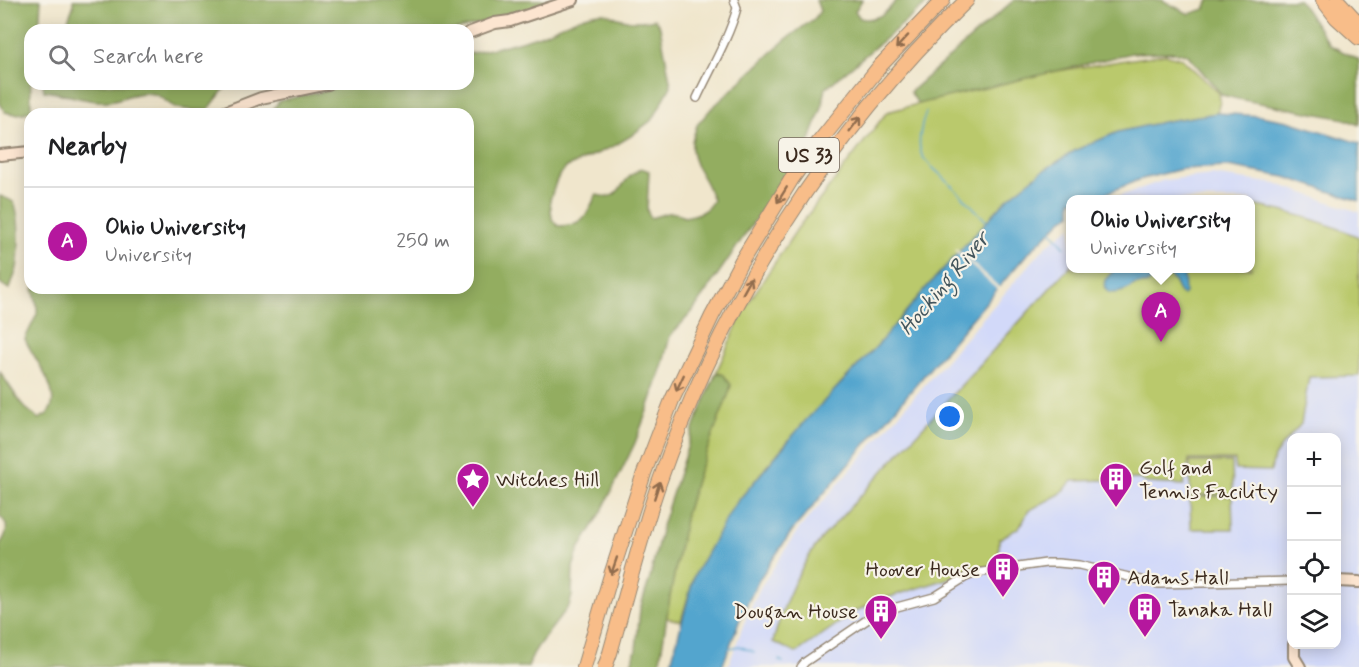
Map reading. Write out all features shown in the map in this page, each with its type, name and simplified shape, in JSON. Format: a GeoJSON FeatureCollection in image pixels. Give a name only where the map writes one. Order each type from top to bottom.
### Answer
{"type":"FeatureCollection","features":[{"type":"Feature","properties":{"kind":"highway","name":"US 33"},"geometry":{"type":"LineString","coordinates":[[584,667],[644,472],[693,354],[736,271],[771,212],[811,152],[880,66],[943,0]]}},
{"type":"Feature","properties":{"kind":"highway","name":"US 33"},"geometry":{"type":"LineString","coordinates":[[608,662],[659,482],[690,403],[738,302],[788,218],[850,130],[886,85],[967,0]]}},
{"type":"Feature","properties":{"kind":"highway"},"geometry":{"type":"LineString","coordinates":[[1323,0],[1336,17],[1359,38]]}},
{"type":"Feature","properties":{"kind":"highway"},"geometry":{"type":"LineString","coordinates":[[1337,0],[1359,24]]}},
{"type":"Feature","properties":{"kind":"street"},"geometry":{"type":"LineString","coordinates":[[474,31],[573,0]]}},
{"type":"Feature","properties":{"kind":"street"},"geometry":{"type":"LineString","coordinates":[[697,98],[732,27],[737,8],[734,0]]}},
{"type":"Feature","properties":{"kind":"street"},"geometry":{"type":"LineString","coordinates":[[235,108],[261,98],[299,90]]}},
{"type":"Feature","properties":{"kind":"street"},"geometry":{"type":"LineString","coordinates":[[0,155],[24,153]]}},
{"type":"Feature","properties":{"kind":"street"},"geometry":{"type":"LineString","coordinates":[[801,667],[805,662],[882,611],[934,597],[966,577],[980,572],[1058,563],[1158,584],[1287,581]]}},
{"type":"Feature","properties":{"kind":"street"},"geometry":{"type":"LineString","coordinates":[[1341,581],[1359,582]]}},
{"type":"Feature","properties":{"kind":"street"},"geometry":{"type":"LineString","coordinates":[[1294,649],[1294,657],[1300,667]]}},
{"type":"Feature","properties":{"kind":"shaded area"},"geometry":{"type":"Polygon","coordinates":[[[1212,175],[1277,184],[1359,212],[1359,667],[728,667],[760,588],[798,530],[1046,246],[1066,231],[1066,273],[1255,273],[1255,195],[1123,195],[1164,180],[1212,175]]]}},
{"type":"Feature","properties":{"kind":"green space"},"geometry":{"type":"Polygon","coordinates":[[[0,0],[41,0],[39,24],[24,24],[24,90],[31,90],[31,108],[24,108],[24,113],[15,114],[5,112],[0,103],[0,0]]]}},
{"type":"Feature","properties":{"kind":"green space"},"geometry":{"type":"Polygon","coordinates":[[[73,0],[564,0],[474,25],[66,24],[73,7],[73,0]]]}},
{"type":"Feature","properties":{"kind":"green space"},"geometry":{"type":"Polygon","coordinates":[[[816,0],[862,0],[855,11],[860,18],[871,19],[889,9],[896,0],[927,0],[929,2],[826,88],[810,140],[692,312],[670,336],[662,367],[635,443],[600,515],[579,549],[573,567],[572,596],[569,606],[538,646],[528,667],[0,667],[0,544],[6,526],[0,517],[0,372],[23,406],[39,419],[47,414],[52,406],[53,397],[46,376],[25,339],[37,314],[34,294],[474,294],[474,108],[274,108],[279,101],[328,90],[474,90],[474,53],[531,38],[578,19],[601,13],[632,21],[655,19],[660,27],[671,86],[653,119],[631,136],[567,167],[560,174],[550,200],[552,219],[558,226],[574,224],[587,214],[596,195],[613,195],[628,178],[641,168],[649,171],[647,210],[650,218],[667,213],[675,213],[684,217],[697,214],[705,210],[713,200],[697,167],[692,150],[697,125],[785,40],[815,18],[820,11],[816,0]]]}},
{"type":"Feature","properties":{"kind":"green space"},"geometry":{"type":"Polygon","coordinates":[[[1014,0],[1162,0],[1189,14],[1205,9],[1209,0],[1299,0],[1330,45],[1359,60],[1359,125],[1345,119],[1222,95],[1187,54],[1172,52],[1132,53],[918,104],[910,92],[1014,0]]]}},
{"type":"Feature","properties":{"kind":"green space"},"geometry":{"type":"Polygon","coordinates":[[[1165,54],[1182,59],[1219,93],[1217,113],[1118,132],[1076,150],[1041,172],[1008,198],[876,347],[782,448],[733,507],[694,576],[681,621],[666,618],[679,477],[710,387],[743,311],[797,229],[887,112],[1031,75],[1165,54]]]}},
{"type":"Feature","properties":{"kind":"green space"},"geometry":{"type":"Polygon","coordinates":[[[223,90],[210,108],[179,108],[146,93],[109,101],[93,101],[44,91],[223,90]]]}},
{"type":"Feature","properties":{"kind":"green space"},"geometry":{"type":"Polygon","coordinates":[[[0,196],[13,202],[19,225],[17,266],[9,289],[0,283],[0,196]]]}},
{"type":"Feature","properties":{"kind":"green space"},"geometry":{"type":"Polygon","coordinates":[[[1255,206],[1306,218],[1359,237],[1359,376],[1309,377],[1301,424],[1293,433],[1287,433],[1287,440],[1274,457],[1271,471],[1235,470],[1235,460],[1189,460],[1184,485],[1147,483],[1140,479],[1072,481],[1060,494],[1028,511],[1017,529],[999,539],[999,566],[971,570],[883,599],[856,611],[796,653],[773,642],[781,614],[805,563],[821,539],[1066,270],[1066,273],[1255,273],[1255,206]]]}},
{"type":"Feature","properties":{"kind":"green space"},"geometry":{"type":"Polygon","coordinates":[[[717,372],[724,375],[731,385],[698,474],[686,514],[659,667],[630,667],[636,650],[640,609],[662,526],[694,426],[717,372]]]}},
{"type":"Feature","properties":{"kind":"green space"},"geometry":{"type":"Polygon","coordinates":[[[1190,462],[1232,462],[1233,494],[1190,495],[1190,462]]]}},
{"type":"Feature","properties":{"kind":"green space"},"geometry":{"type":"Polygon","coordinates":[[[1232,496],[1233,529],[1191,529],[1190,497],[1232,496]]]}},
{"type":"Feature","properties":{"kind":"water","name":"Hocking River"},"geometry":{"type":"Polygon","coordinates":[[[1217,113],[1260,116],[1288,121],[1359,143],[1359,201],[1285,177],[1228,167],[1182,169],[1138,180],[1102,195],[1066,195],[1066,217],[1027,254],[792,531],[760,578],[742,614],[722,667],[670,667],[694,576],[733,507],[806,420],[876,347],[926,288],[1008,198],[1041,172],[1076,150],[1118,132],[1217,113]]]}},
{"type":"Feature","properties":{"kind":"water"},"geometry":{"type":"Polygon","coordinates":[[[1111,273],[1184,273],[1185,293],[1180,294],[1172,278],[1165,274],[1157,276],[1148,283],[1136,284],[1127,290],[1114,293],[1105,289],[1105,280],[1111,273]]]}},
{"type":"Feature","properties":{"kind":"pier"},"geometry":{"type":"Polygon","coordinates":[[[956,249],[1001,289],[999,291],[955,251],[956,249]]]}},
{"type":"Feature","properties":{"kind":"waterway"},"geometry":{"type":"LineString","coordinates":[[926,112],[920,138],[923,157],[986,221]]}},
{"type":"Feature","properties":{"kind":"waterway"},"geometry":{"type":"LineString","coordinates":[[1050,229],[1065,247]]}},
{"type":"Feature","properties":{"kind":"waterway"},"geometry":{"type":"LineString","coordinates":[[726,649],[739,646],[754,652]]}},
{"type":"Feature","properties":{"kind":"waterway"},"geometry":{"type":"LineString","coordinates":[[779,660],[783,662]]}},
{"type":"Feature","properties":{"kind":"place","name":"Ohio University"},"geometry":{"type":"Point","coordinates":[1161,342]}},
{"type":"Feature","properties":{"kind":"place","name":"Witches Hill"},"geometry":{"type":"Point","coordinates":[473,508]}},
{"type":"Feature","properties":{"kind":"place","name":"Golf and Tennis Facility"},"geometry":{"type":"Point","coordinates":[1116,508]}},
{"type":"Feature","properties":{"kind":"place","name":"Hoover House"},"geometry":{"type":"Point","coordinates":[1003,598]}},
{"type":"Feature","properties":{"kind":"place","name":"Adams Hall"},"geometry":{"type":"Point","coordinates":[1104,606]}},
{"type":"Feature","properties":{"kind":"place","name":"Tanaka Hall"},"geometry":{"type":"Point","coordinates":[1145,638]}},
{"type":"Feature","properties":{"kind":"place","name":"Dougan House"},"geometry":{"type":"Point","coordinates":[881,640]}}]}
